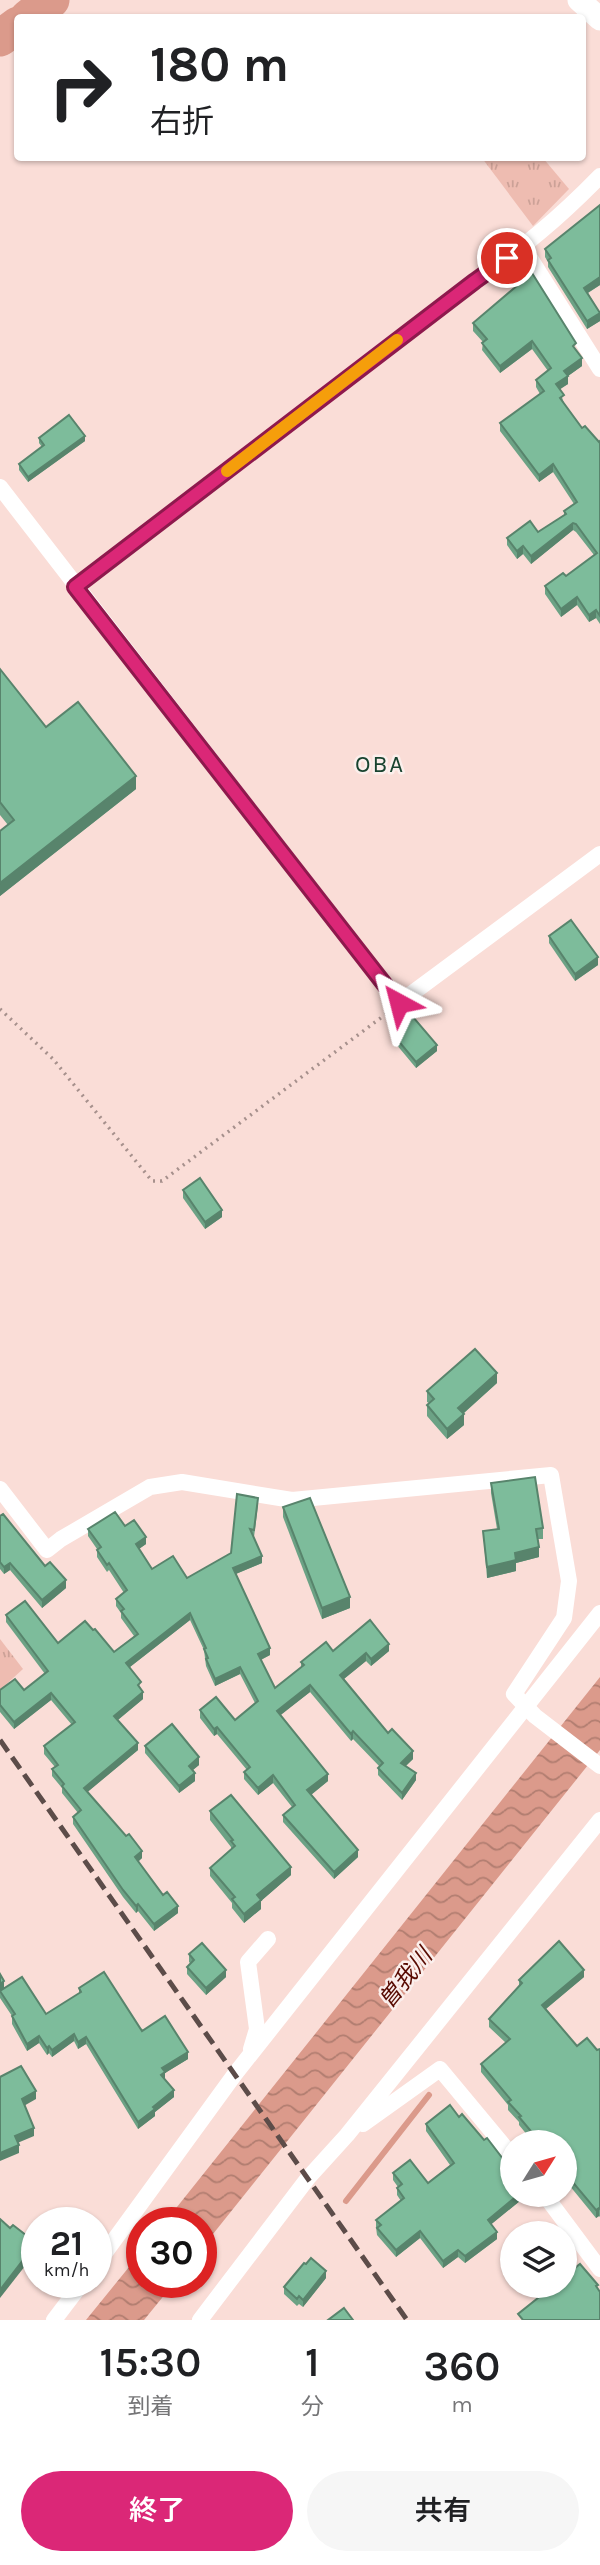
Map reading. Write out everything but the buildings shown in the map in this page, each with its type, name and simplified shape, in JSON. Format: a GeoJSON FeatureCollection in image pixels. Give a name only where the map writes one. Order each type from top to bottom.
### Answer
{"type":"FeatureCollection","features":[{"type":"Feature","properties":{"kind":"main road"},"geometry":{"type":"LineString","coordinates":[[579,0],[600,19]]}},
{"type":"Feature","properties":{"kind":"street"},"geometry":{"type":"LineString","coordinates":[[75,587],[463,289],[523,247],[561,216],[600,176]]}},
{"type":"Feature","properties":{"kind":"street"},"geometry":{"type":"LineString","coordinates":[[523,247],[600,369]]}},
{"type":"Feature","properties":{"kind":"street"},"geometry":{"type":"LineString","coordinates":[[0,487],[399,1003],[600,854]]}},
{"type":"Feature","properties":{"kind":"street"},"geometry":{"type":"LineString","coordinates":[[0,1489],[47,1550],[150,1487],[182,1482],[292,1500],[551,1475],[569,1581],[564,1618],[514,1694],[530,1711],[600,1766]]}},
{"type":"Feature","properties":{"kind":"street"},"geometry":{"type":"LineString","coordinates":[[112,2243],[235,2074],[530,1711],[600,1613]]}},
{"type":"Feature","properties":{"kind":"street"},"geometry":{"type":"LineString","coordinates":[[200,2320],[308,2178],[347,2135],[600,1820]]}},
{"type":"Feature","properties":{"kind":"street"},"geometry":{"type":"LineString","coordinates":[[247,2062],[257,2029],[248,1962],[268,1939]]}},
{"type":"Feature","properties":{"kind":"street"},"geometry":{"type":"LineString","coordinates":[[347,2135],[440,2069],[500,2141]]}},
{"type":"Feature","properties":{"kind":"street"},"geometry":{"type":"LineString","coordinates":[[554,2207],[600,2269]]}},
{"type":"Feature","properties":{"kind":"street"},"geometry":{"type":"LineString","coordinates":[[54,2320],[71,2298]]}},
{"type":"Feature","properties":{"kind":"path"},"geometry":{"type":"LineString","coordinates":[[0,1009],[54,1059],[152,1181],[162,1181],[399,1003]]}},
{"type":"Feature","properties":{"kind":"green space"},"geometry":{"type":"Polygon","coordinates":[[[484,161],[546,161],[569,189],[533,226],[484,161]]]}},
{"type":"Feature","properties":{"kind":"green space"},"geometry":{"type":"Polygon","coordinates":[[[0,1639],[23,1669],[0,1690],[0,1639]]]}},
{"type":"Feature","properties":{"kind":"water","name":"曽我川"},"geometry":{"type":"Polygon","coordinates":[[[600,1677],[600,1750],[217,2229],[217,2207],[177,2207],[600,1677]]]}},
{"type":"Feature","properties":{"kind":"water"},"geometry":{"type":"Polygon","coordinates":[[[126,2271],[126,2298],[162,2298],[144,2320],[86,2320],[104,2298],[112,2298],[112,2288],[126,2271]]]}},
{"type":"Feature","properties":{"kind":"waterway"},"geometry":{"type":"LineString","coordinates":[[33,14],[51,0]]}},
{"type":"Feature","properties":{"kind":"waterway"},"geometry":{"type":"LineString","coordinates":[[0,38],[14,28]]}},
{"type":"Feature","properties":{"kind":"waterway"},"geometry":{"type":"LineString","coordinates":[[346,2201],[429,2095]]}},
{"type":"Feature","properties":{"kind":"railway"},"geometry":{"type":"LineString","coordinates":[[0,1740],[407,2320]]}},
{"type":"Feature","properties":{"kind":"slow traffic"},"geometry":{"type":"LineString","coordinates":[[227,471],[397,340]]}},
{"type":"Feature","properties":{"kind":"district","name":"OBA"},"geometry":{"type":"Point","coordinates":[380,764]}},
{"type":"Feature","properties":{"kind":"route"},"geometry":{"type":"LineString","coordinates":[[399,1003],[75,587],[507,258]]}}]}
